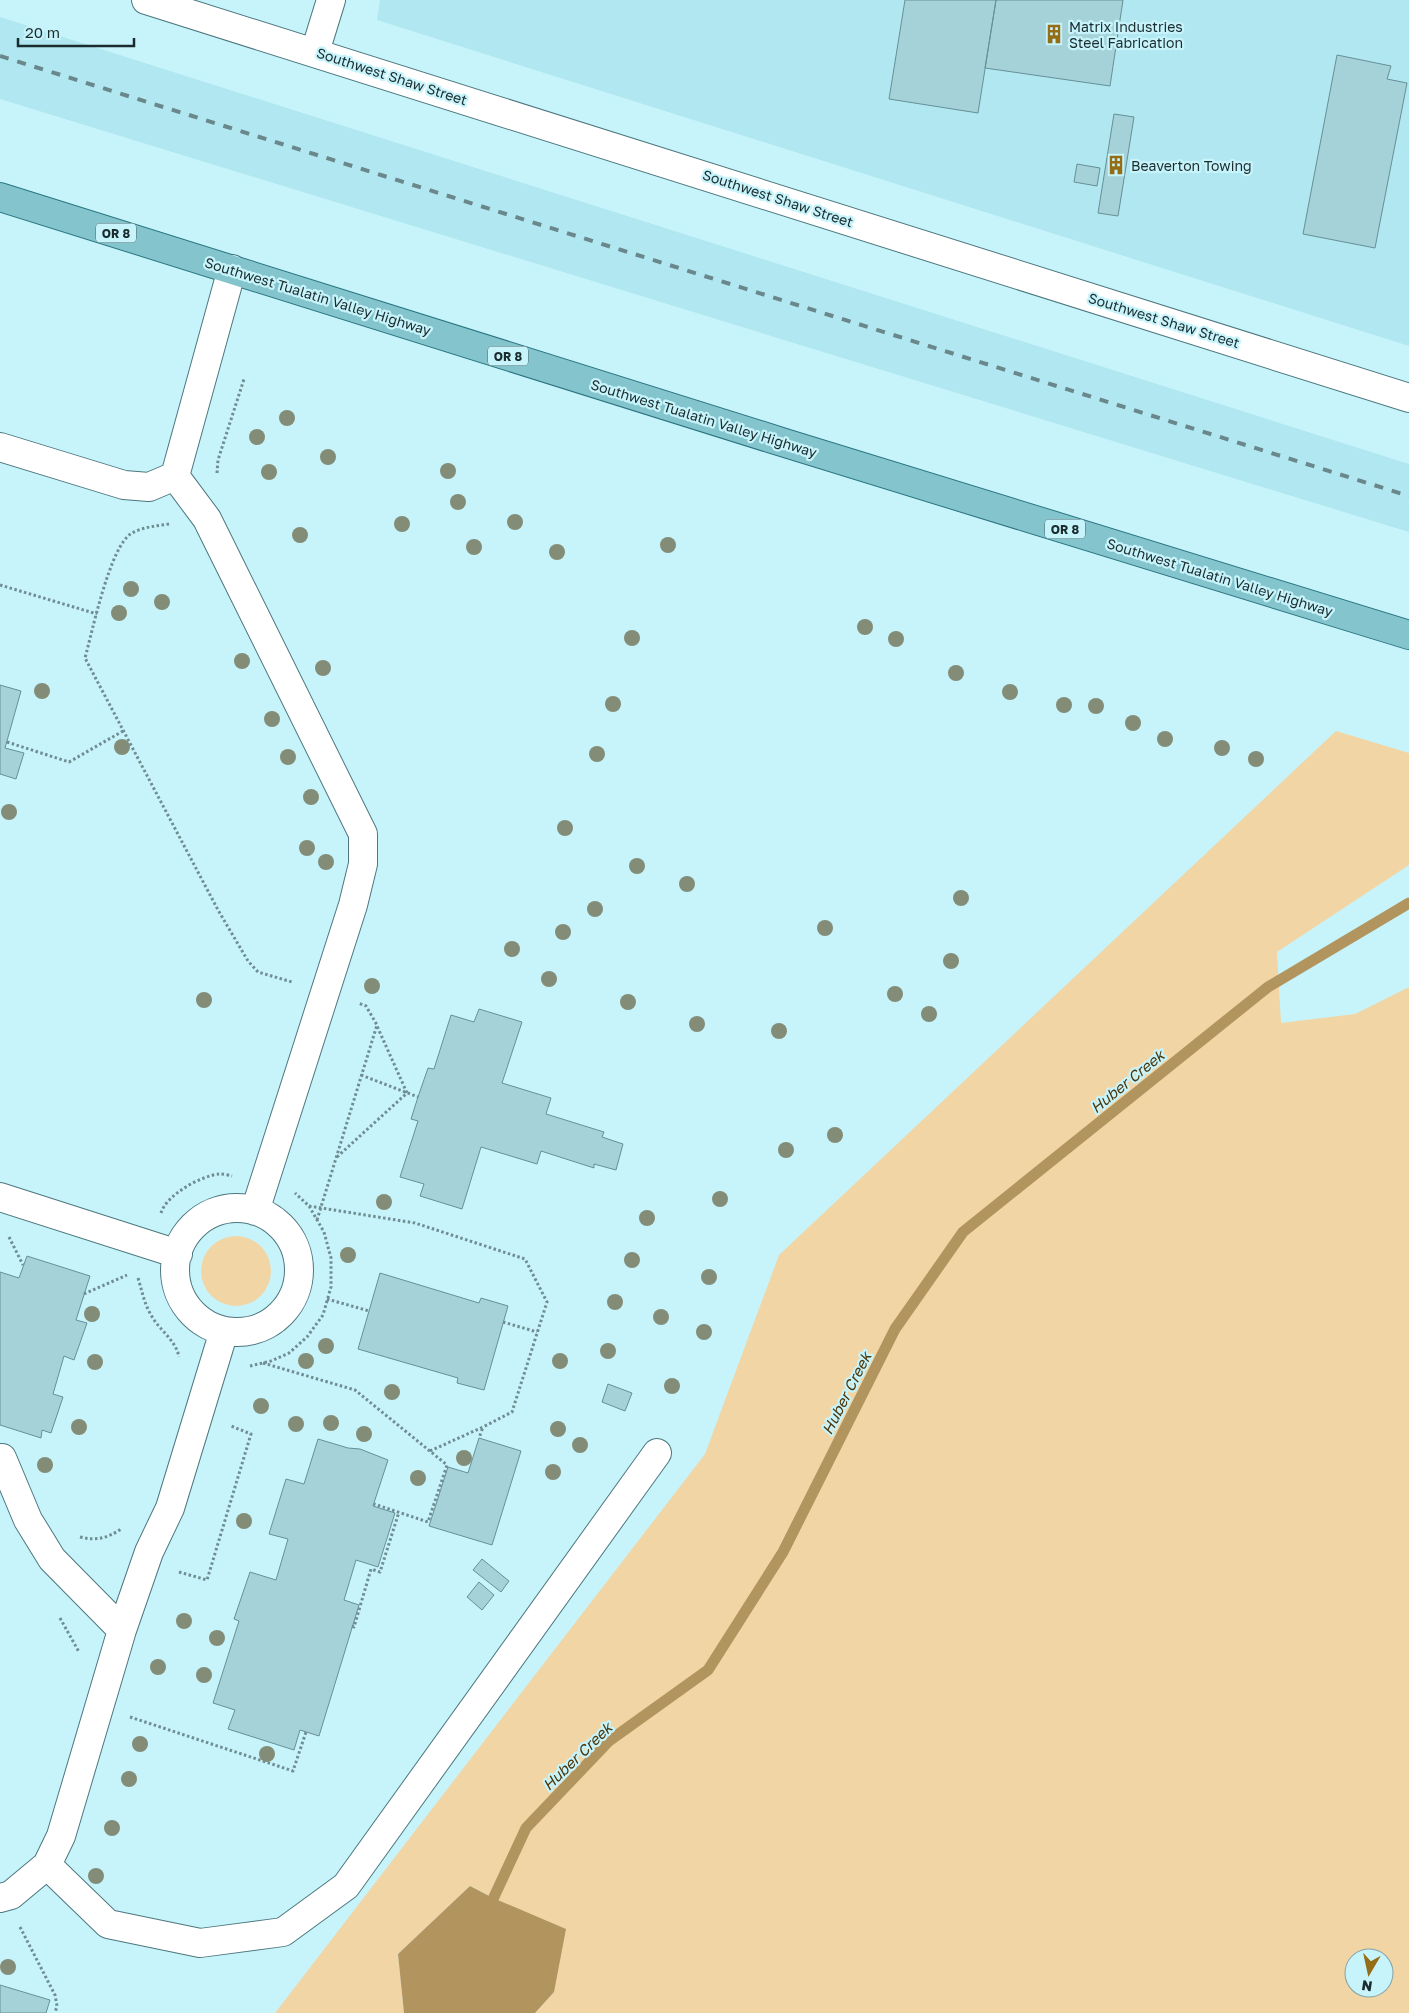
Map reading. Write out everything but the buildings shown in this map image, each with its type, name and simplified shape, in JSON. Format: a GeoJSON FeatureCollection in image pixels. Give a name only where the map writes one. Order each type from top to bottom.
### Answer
{"type":"FeatureCollection","features":[{"type":"Feature","properties":{"kind":"main road","name":"Southwest Tualatin Valley Highway"},"geometry":{"type":"LineString","coordinates":[[0,197],[795,446],[1409,635]]}},
{"type":"Feature","properties":{"kind":"street","name":"Southwest Shaw Street"},"geometry":{"type":"LineString","coordinates":[[146,0],[1409,398]]}},
{"type":"Feature","properties":{"kind":"street"},"geometry":{"type":"LineString","coordinates":[[315,52],[331,0]]}},
{"type":"Feature","properties":{"kind":"street"},"geometry":{"type":"LineString","coordinates":[[175,476],[232,269]]}},
{"type":"Feature","properties":{"kind":"street"},"geometry":{"type":"LineString","coordinates":[[0,447],[124,485],[149,487],[175,476]]}},
{"type":"Feature","properties":{"kind":"street"},"geometry":{"type":"LineString","coordinates":[[175,476],[207,519],[363,834],[363,864],[352,905],[259,1199],[267,1216],[278,1224],[294,1246],[299,1272],[297,1286],[285,1310],[275,1319],[251,1330],[224,1331],[210,1326],[198,1318],[180,1296],[176,1275],[178,1254],[188,1232],[207,1216],[259,1199]]}},
{"type":"Feature","properties":{"kind":"street"},"geometry":{"type":"LineString","coordinates":[[0,1197],[178,1254]]}},
{"type":"Feature","properties":{"kind":"street"},"geometry":{"type":"LineString","coordinates":[[0,1898],[11,1895],[47,1865],[61,1836],[122,1630],[149,1552],[170,1508],[214,1358],[224,1331]]}},
{"type":"Feature","properties":{"kind":"street"},"geometry":{"type":"LineString","coordinates":[[47,1865],[108,1924],[200,1943],[283,1932],[346,1886],[658,1453]]}},
{"type":"Feature","properties":{"kind":"street"},"geometry":{"type":"LineString","coordinates":[[2,1458],[28,1520],[52,1559],[122,1630]]}},
{"type":"Feature","properties":{"kind":"path"},"geometry":{"type":"LineString","coordinates":[[216,481],[218,460],[244,379]]}},
{"type":"Feature","properties":{"kind":"path"},"geometry":{"type":"LineString","coordinates":[[207,519],[150,527],[130,534],[120,545],[112,563],[85,658],[218,910],[248,961],[258,972],[326,991],[366,1006],[377,1025],[407,1093]]}},
{"type":"Feature","properties":{"kind":"path"},"geometry":{"type":"LineString","coordinates":[[0,585],[97,614]]}},
{"type":"Feature","properties":{"kind":"path"},"geometry":{"type":"LineString","coordinates":[[7,742],[69,762],[123,731]]}},
{"type":"Feature","properties":{"kind":"path"},"geometry":{"type":"LineString","coordinates":[[317,1220],[377,1025]]}},
{"type":"Feature","properties":{"kind":"path"},"geometry":{"type":"LineString","coordinates":[[361,1075],[418,1097]]}},
{"type":"Feature","properties":{"kind":"path"},"geometry":{"type":"LineString","coordinates":[[336,1158],[407,1093]]}},
{"type":"Feature","properties":{"kind":"path"},"geometry":{"type":"LineString","coordinates":[[84,1294],[134,1272],[139,1279],[140,1288],[142,1298],[152,1317],[177,1346],[249,1367],[289,1353],[307,1337],[323,1314],[330,1287],[331,1258],[324,1232],[309,1206],[295,1193],[259,1199],[220,1174],[184,1187],[163,1206],[140,1288]]}},
{"type":"Feature","properties":{"kind":"path"},"geometry":{"type":"LineString","coordinates":[[309,1206],[416,1223],[525,1259],[547,1302],[512,1412],[430,1452]]}},
{"type":"Feature","properties":{"kind":"path"},"geometry":{"type":"LineString","coordinates":[[15,1234],[6,1231],[24,1265]]}},
{"type":"Feature","properties":{"kind":"path"},"geometry":{"type":"LineString","coordinates":[[327,1300],[370,1311]]}},
{"type":"Feature","properties":{"kind":"path"},"geometry":{"type":"LineString","coordinates":[[503,1322],[537,1332]]}},
{"type":"Feature","properties":{"kind":"path"},"geometry":{"type":"LineString","coordinates":[[177,1346],[179,1365]]}},
{"type":"Feature","properties":{"kind":"path"},"geometry":{"type":"LineString","coordinates":[[262,1363],[355,1390],[447,1464],[428,1522],[374,1504]]}},
{"type":"Feature","properties":{"kind":"path"},"geometry":{"type":"LineString","coordinates":[[172,1570],[206,1580],[251,1434],[228,1425]]}},
{"type":"Feature","properties":{"kind":"path"},"geometry":{"type":"LineString","coordinates":[[480,1438],[483,1427]]}},
{"type":"Feature","properties":{"kind":"path"},"geometry":{"type":"LineString","coordinates":[[352,1626],[354,1627],[371,1569],[380,1572],[399,1512]]}},
{"type":"Feature","properties":{"kind":"path"},"geometry":{"type":"LineString","coordinates":[[75,1536],[90,1540],[109,1537],[123,1528]]}},
{"type":"Feature","properties":{"kind":"path"},"geometry":{"type":"LineString","coordinates":[[57,1612],[79,1653]]}},
{"type":"Feature","properties":{"kind":"path"},"geometry":{"type":"LineString","coordinates":[[127,1716],[293,1771],[306,1732]]}},
{"type":"Feature","properties":{"kind":"path"},"geometry":{"type":"LineString","coordinates":[[17,1921],[55,1995],[57,2006],[55,2013]]}},
{"type":"Feature","properties":{"kind":"shaded area"},"geometry":{"type":"Polygon","coordinates":[[[380,0],[1409,0],[1409,346],[377,20],[380,0]]]}},
{"type":"Feature","properties":{"kind":"shaded area"},"geometry":{"type":"Polygon","coordinates":[[[0,17],[1409,464],[1409,532],[0,99],[0,17]]]}},
{"type":"Feature","properties":{"kind":"shaded area"},"geometry":{"type":"Polygon","coordinates":[[[1336,731],[1409,753],[1409,865],[1277,952],[1281,1023],[1355,1014],[1409,987],[1409,2013],[535,2013],[554,1992],[493,1898],[470,1886],[398,1954],[404,2013],[275,2013],[705,1454],[779,1255],[1336,731]]]}},
{"type":"Feature","properties":{"kind":"shaded area"},"geometry":{"type":"Polygon","coordinates":[[[236,1236],[249,1239],[261,1246],[268,1258],[271,1271],[268,1284],[261,1296],[249,1303],[236,1306],[223,1303],[211,1296],[204,1284],[201,1271],[204,1258],[211,1246],[223,1239],[236,1236]]]}},
{"type":"Feature","properties":{"kind":"shaded area"},"geometry":{"type":"Polygon","coordinates":[[[470,1886],[493,1898],[566,1929],[554,1992],[535,2013],[404,2013],[398,1954],[470,1886]]]}},
{"type":"Feature","properties":{"kind":"waterway","name":"Huber Creek"},"geometry":{"type":"LineString","coordinates":[[487,1912],[526,1828],[609,1741],[708,1670],[783,1552],[895,1329],[963,1232],[1268,987],[1409,903]]}},
{"type":"Feature","properties":{"kind":"railway"},"geometry":{"type":"LineString","coordinates":[[0,56],[1409,496]]}},
{"type":"Feature","properties":{"kind":"place","name":"Matrix Industries Steel Fabrication"},"geometry":{"type":"Point","coordinates":[1054,34]}},
{"type":"Feature","properties":{"kind":"place","name":"Beaverton Towing"},"geometry":{"type":"Point","coordinates":[1116,165]}}]}
